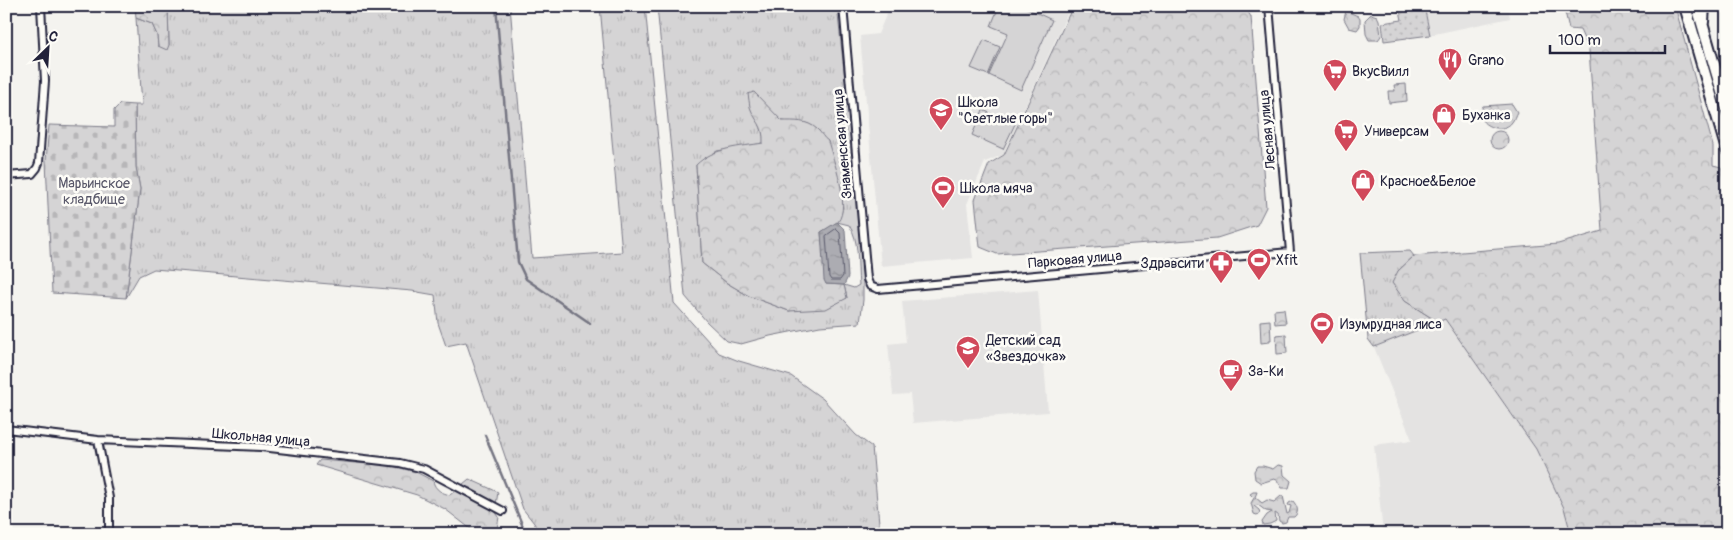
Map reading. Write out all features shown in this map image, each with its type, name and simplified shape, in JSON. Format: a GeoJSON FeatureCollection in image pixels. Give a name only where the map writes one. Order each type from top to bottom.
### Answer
{"type":"FeatureCollection","features":[{"type":"Feature","properties":{"kind":"main road"},"geometry":{"type":"LineString","coordinates":[[1685,6],[1727,150]]}},
{"type":"Feature","properties":{"kind":"main road"},"geometry":{"type":"LineString","coordinates":[[1697,6],[1727,109]]}},
{"type":"Feature","properties":{"kind":"street"},"geometry":{"type":"LineString","coordinates":[[6,176],[32,174],[39,162],[45,105],[41,6]]}},
{"type":"Feature","properties":{"kind":"street","name":"Знаменская улица"},"geometry":{"type":"LineString","coordinates":[[843,6],[866,279]]}},
{"type":"Feature","properties":{"kind":"street","name":"Лесная улица"},"geometry":{"type":"LineString","coordinates":[[1269,6],[1290,252]]}},
{"type":"Feature","properties":{"kind":"street"},"geometry":{"type":"LineString","coordinates":[[1706,6],[1705,21],[1710,50]]}},
{"type":"Feature","properties":{"kind":"street","name":"Парковая улица"},"geometry":{"type":"LineString","coordinates":[[866,279],[870,286],[878,289],[1290,252]]}},
{"type":"Feature","properties":{"kind":"street","name":"Школьная улица"},"geometry":{"type":"LineString","coordinates":[[6,429],[98,440],[261,448],[400,464],[424,469],[503,511]]}},
{"type":"Feature","properties":{"kind":"street"},"geometry":{"type":"LineString","coordinates":[[98,440],[109,498],[109,534]]}},
{"type":"Feature","properties":{"kind":"shaded area","name":"Школа \"Светлые горы\""},"geometry":{"type":"Polygon","coordinates":[[[890,6],[1071,6],[1003,155],[985,162],[967,204],[973,258],[881,266],[860,36],[878,34],[890,6]]]}},
{"type":"Feature","properties":{"kind":"shaded area"},"geometry":{"type":"Polygon","coordinates":[[[1424,6],[1508,6],[1510,18],[1430,35],[1424,6]]]}},
{"type":"Feature","properties":{"kind":"shaded area","name":"Детский сад «Звездочка»"},"geometry":{"type":"Polygon","coordinates":[[[1038,290],[1048,412],[913,423],[910,394],[893,395],[888,344],[906,342],[902,301],[1038,290]]]}},
{"type":"Feature","properties":{"kind":"shaded area"},"geometry":{"type":"Polygon","coordinates":[[[1445,318],[1536,449],[1564,508],[1571,534],[1383,534],[1374,445],[1412,440],[1374,347],[1445,318]]]}},
{"type":"Feature","properties":{"kind":"green space"},"geometry":{"type":"Polygon","coordinates":[[[135,6],[168,6],[169,45],[167,50],[158,46],[157,35],[152,24],[136,18],[135,6]]]}},
{"type":"Feature","properties":{"kind":"green space"},"geometry":{"type":"Polygon","coordinates":[[[168,6],[510,6],[532,258],[622,252],[600,6],[645,6],[674,303],[719,353],[739,361],[791,376],[823,399],[856,435],[872,447],[880,534],[540,534],[523,509],[466,342],[446,346],[438,323],[435,295],[412,291],[154,269],[139,276],[126,298],[140,189],[136,167],[135,105],[142,105],[136,18],[152,24],[157,35],[158,46],[169,45],[168,6]]]}},
{"type":"Feature","properties":{"kind":"green space"},"geometry":{"type":"Polygon","coordinates":[[[657,6],[837,6],[851,135],[863,282],[860,323],[820,326],[741,344],[727,341],[707,322],[685,296],[657,6]],[[751,109],[760,125],[764,143],[717,151],[696,165],[702,263],[727,283],[749,296],[789,311],[847,298],[844,285],[854,288],[859,285],[855,238],[849,225],[837,222],[842,211],[824,139],[813,126],[804,123],[787,122],[751,109]]]}},
{"type":"Feature","properties":{"kind":"green space"},"geometry":{"type":"Polygon","coordinates":[[[999,6],[1022,6],[1052,20],[1021,90],[989,75],[1008,33],[991,26],[999,6]]]}},
{"type":"Feature","properties":{"kind":"green space"},"geometry":{"type":"Polygon","coordinates":[[[1073,6],[1245,6],[1251,17],[1266,207],[1257,225],[1217,238],[997,254],[980,247],[975,200],[989,164],[1004,155],[1073,6]]]}},
{"type":"Feature","properties":{"kind":"green space"},"geometry":{"type":"Polygon","coordinates":[[[1399,6],[1424,6],[1430,35],[1384,41],[1382,23],[1402,20],[1399,6]]]}},
{"type":"Feature","properties":{"kind":"green space"},"geometry":{"type":"Polygon","coordinates":[[[1561,6],[1675,6],[1713,146],[1713,165],[1721,167],[1727,187],[1727,534],[1571,534],[1564,508],[1536,449],[1445,319],[1438,322],[1405,301],[1392,283],[1398,271],[1414,256],[1558,244],[1602,231],[1589,50],[1580,30],[1569,29],[1561,6]]]}},
{"type":"Feature","properties":{"kind":"green space"},"geometry":{"type":"Polygon","coordinates":[[[1346,11],[1358,16],[1360,19],[1360,26],[1357,30],[1349,28],[1344,19],[1346,11]]]}},
{"type":"Feature","properties":{"kind":"green space"},"geometry":{"type":"Polygon","coordinates":[[[1371,14],[1377,16],[1379,20],[1381,36],[1378,40],[1369,40],[1366,34],[1365,20],[1371,14]]]}},
{"type":"Feature","properties":{"kind":"green space"},"geometry":{"type":"Polygon","coordinates":[[[984,40],[1000,47],[988,75],[971,68],[984,40]]]}},
{"type":"Feature","properties":{"kind":"green space"},"geometry":{"type":"Polygon","coordinates":[[[1406,84],[1407,101],[1389,103],[1388,91],[1395,91],[1394,85],[1406,84]]]}},
{"type":"Feature","properties":{"kind":"green space"},"geometry":{"type":"Polygon","coordinates":[[[754,92],[782,121],[809,124],[817,129],[828,141],[840,182],[843,205],[842,214],[838,222],[821,232],[826,284],[844,285],[847,298],[826,309],[789,311],[749,296],[727,283],[702,263],[696,165],[719,151],[763,143],[761,127],[752,112],[748,94],[754,92]]]}},
{"type":"Feature","properties":{"kind":"green space","name":"Марьинское кладбище"},"geometry":{"type":"Polygon","coordinates":[[[120,104],[135,105],[136,167],[140,189],[126,298],[52,293],[46,161],[49,125],[114,127],[114,110],[120,104]]]}},
{"type":"Feature","properties":{"kind":"green space"},"geometry":{"type":"Polygon","coordinates":[[[1512,104],[1517,112],[1513,121],[1508,126],[1496,128],[1481,119],[1480,113],[1483,106],[1512,104]]]}},
{"type":"Feature","properties":{"kind":"green space"},"geometry":{"type":"Polygon","coordinates":[[[983,110],[1015,124],[1003,149],[972,135],[983,110]]]}},
{"type":"Feature","properties":{"kind":"green space"},"geometry":{"type":"Polygon","coordinates":[[[1499,131],[1505,134],[1508,140],[1505,146],[1499,149],[1493,146],[1490,140],[1493,134],[1499,131]]]}},
{"type":"Feature","properties":{"kind":"green space"},"geometry":{"type":"Polygon","coordinates":[[[1410,251],[1414,256],[1398,271],[1405,301],[1438,322],[1374,347],[1368,339],[1360,253],[1410,251]]]}},
{"type":"Feature","properties":{"kind":"green space"},"geometry":{"type":"Polygon","coordinates":[[[1284,309],[1286,323],[1275,324],[1274,310],[1284,309]]]}},
{"type":"Feature","properties":{"kind":"green space"},"geometry":{"type":"Polygon","coordinates":[[[1270,320],[1271,340],[1261,343],[1260,321],[1270,320]]]}},
{"type":"Feature","properties":{"kind":"green space"},"geometry":{"type":"Polygon","coordinates":[[[1286,334],[1287,353],[1277,354],[1276,335],[1286,334]]]}},
{"type":"Feature","properties":{"kind":"green space"},"geometry":{"type":"Polygon","coordinates":[[[320,460],[392,466],[416,472],[433,481],[439,491],[450,495],[469,479],[498,492],[495,511],[499,517],[496,534],[471,534],[472,530],[445,509],[417,495],[316,465],[320,460]]]}},
{"type":"Feature","properties":{"kind":"green space"},"geometry":{"type":"Polygon","coordinates":[[[1278,465],[1283,466],[1284,475],[1291,481],[1289,488],[1282,488],[1277,480],[1274,479],[1261,483],[1255,479],[1254,471],[1257,466],[1273,469],[1278,465]]]}},
{"type":"Feature","properties":{"kind":"green space"},"geometry":{"type":"Polygon","coordinates":[[[1257,492],[1255,497],[1262,503],[1267,500],[1274,502],[1283,496],[1287,514],[1291,506],[1288,505],[1293,501],[1297,507],[1297,513],[1294,517],[1288,517],[1286,522],[1282,523],[1275,513],[1276,521],[1263,525],[1262,522],[1272,512],[1266,511],[1258,505],[1254,506],[1260,513],[1254,514],[1251,503],[1254,498],[1250,494],[1257,492]]]}},
{"type":"Feature","properties":{"kind":"water"},"geometry":{"type":"Polygon","coordinates":[[[837,222],[845,230],[848,277],[844,285],[826,284],[824,280],[821,232],[837,222]]]}},
{"type":"Feature","properties":{"kind":"waterway"},"geometry":{"type":"LineString","coordinates":[[496,6],[518,262],[526,279],[590,323]]}},
{"type":"Feature","properties":{"kind":"waterway"},"geometry":{"type":"LineString","coordinates":[[485,435],[526,534]]}},
{"type":"Feature","properties":{"kind":"place","name":"Grano"},"geometry":{"type":"Point","coordinates":[1450,81]}},
{"type":"Feature","properties":{"kind":"place","name":"ВкусВилл"},"geometry":{"type":"Point","coordinates":[1335,92]}},
{"type":"Feature","properties":{"kind":"place","name":"Школа \"Светлые горы\""},"geometry":{"type":"Point","coordinates":[941,131]}},
{"type":"Feature","properties":{"kind":"place","name":"Буханка"},"geometry":{"type":"Point","coordinates":[1444,136]}},
{"type":"Feature","properties":{"kind":"place","name":"Универсам"},"geometry":{"type":"Point","coordinates":[1346,152]}},
{"type":"Feature","properties":{"kind":"place","name":"Красное&Белое"},"geometry":{"type":"Point","coordinates":[1363,202]}},
{"type":"Feature","properties":{"kind":"place","name":"Школа мяча"},"geometry":{"type":"Point","coordinates":[943,209]}},
{"type":"Feature","properties":{"kind":"place","name":"Xfit"},"geometry":{"type":"Point","coordinates":[1259,281]}},
{"type":"Feature","properties":{"kind":"place","name":"Здравсити"},"geometry":{"type":"Point","coordinates":[1221,284]}},
{"type":"Feature","properties":{"kind":"place","name":"Изумрудная лиса"},"geometry":{"type":"Point","coordinates":[1322,345]}},
{"type":"Feature","properties":{"kind":"place","name":"Детский сад «Звездочка»"},"geometry":{"type":"Point","coordinates":[968,369]}},
{"type":"Feature","properties":{"kind":"place","name":"За-Ки"},"geometry":{"type":"Point","coordinates":[1231,392]}}]}
